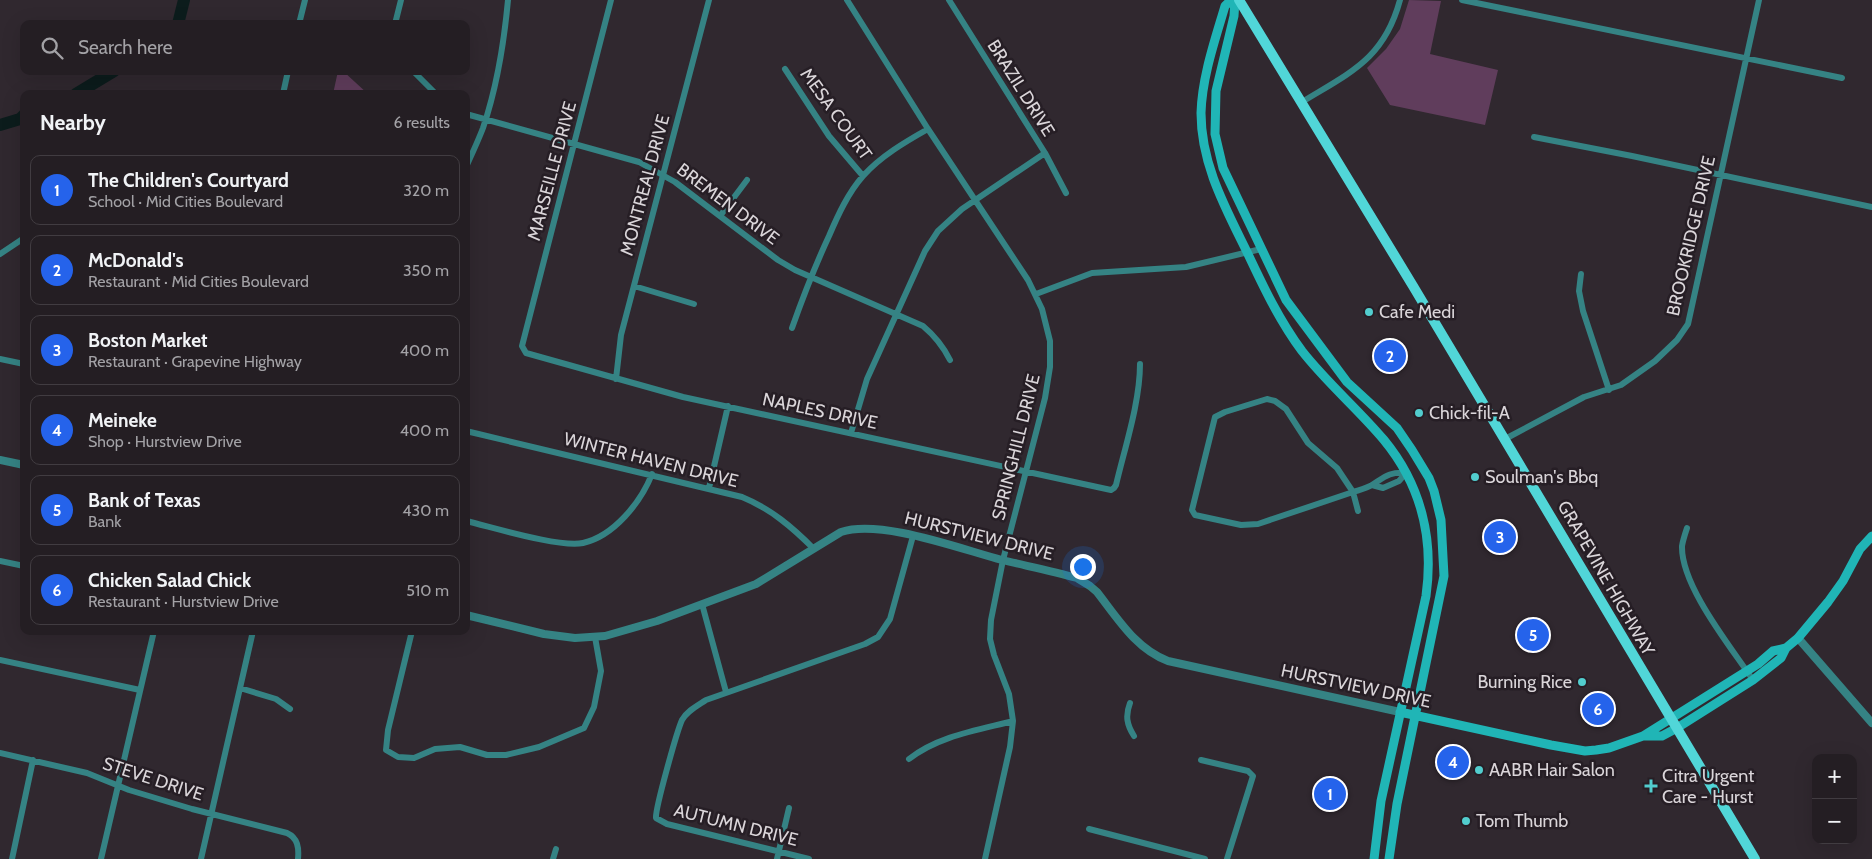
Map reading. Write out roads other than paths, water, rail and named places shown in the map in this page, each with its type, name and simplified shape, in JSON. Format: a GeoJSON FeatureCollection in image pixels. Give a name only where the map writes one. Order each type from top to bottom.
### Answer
{"type":"FeatureCollection","features":[{"type":"Feature","properties":{"kind":"main road"},"geometry":{"type":"LineString","coordinates":[[1231,0],[1225,6],[1203,91],[1201,113],[1204,146],[1214,185],[1272,307],[1301,350],[1384,440],[1406,473],[1414,489],[1429,548],[1429,570],[1423,610],[1382,801],[1374,859]]}},
{"type":"Feature","properties":{"kind":"main road"},"geometry":{"type":"LineString","coordinates":[[1237,0],[1216,91],[1215,134],[1223,168],[1286,300],[1347,382],[1397,428],[1421,463],[1434,491],[1441,520],[1444,576],[1438,613],[1396,804],[1389,859]]}},
{"type":"Feature","properties":{"kind":"main road","name":"GRAPEVINE HIGHWAY"},"geometry":{"type":"LineString","coordinates":[[1237,0],[1302,102],[1755,859]]}},
{"type":"Feature","properties":{"kind":"main road"},"geometry":{"type":"LineString","coordinates":[[1406,473],[1421,463]]}},
{"type":"Feature","properties":{"kind":"main road"},"geometry":{"type":"LineString","coordinates":[[1674,724],[1753,680],[1781,658],[1786,648],[1798,638],[1828,602],[1843,581],[1860,549],[1872,536]]}},
{"type":"Feature","properties":{"kind":"main road"},"geometry":{"type":"LineString","coordinates":[[1423,610],[1438,613]]}},
{"type":"Feature","properties":{"kind":"main road"},"geometry":{"type":"LineString","coordinates":[[1674,724],[1773,651],[1786,648]]}},
{"type":"Feature","properties":{"kind":"main road","name":"HURSTVIEW DRIVE"},"geometry":{"type":"LineString","coordinates":[[1400,712],[1585,751],[1609,748],[1674,724]]}},
{"type":"Feature","properties":{"kind":"street"},"geometry":{"type":"LineString","coordinates":[[300,20],[305,0]]}},
{"type":"Feature","properties":{"kind":"street"},"geometry":{"type":"LineString","coordinates":[[396,20],[400,0]]}},
{"type":"Feature","properties":{"kind":"street"},"geometry":{"type":"LineString","coordinates":[[470,157],[485,119],[502,47],[508,0]]}},
{"type":"Feature","properties":{"kind":"street","name":"MARSEILLE DRIVE"},"geometry":{"type":"LineString","coordinates":[[523,350],[522,346],[611,0]]}},
{"type":"Feature","properties":{"kind":"street","name":"MONTREAL DRIVE"},"geometry":{"type":"LineString","coordinates":[[616,379],[621,335],[709,0]]}},
{"type":"Feature","properties":{"kind":"street","name":"SPRINGHILL DRIVE"},"geometry":{"type":"LineString","coordinates":[[847,0],[928,129],[1036,294],[1048,328],[1050,340],[1050,367],[1045,398],[1003,560],[992,611],[990,639],[994,656],[1009,694],[1013,720],[1010,747],[985,859]]}},
{"type":"Feature","properties":{"kind":"street","name":"BRAZIL DRIVE"},"geometry":{"type":"LineString","coordinates":[[949,0],[1045,153],[1066,193]]}},
{"type":"Feature","properties":{"kind":"street"},"geometry":{"type":"LineString","coordinates":[[1302,102],[1365,62],[1378,48],[1391,28],[1400,0]]}},
{"type":"Feature","properties":{"kind":"street"},"geometry":{"type":"LineString","coordinates":[[1462,0],[1842,78]]}},
{"type":"Feature","properties":{"kind":"street","name":"BROOKRIDGE DRIVE"},"geometry":{"type":"LineString","coordinates":[[1504,439],[1584,397],[1621,385],[1642,372],[1677,340],[1688,324],[1759,0]]}},
{"type":"Feature","properties":{"kind":"street","name":"MESA COURT"},"geometry":{"type":"LineString","coordinates":[[784,70],[829,136],[863,176]]}},
{"type":"Feature","properties":{"kind":"street"},"geometry":{"type":"LineString","coordinates":[[284,90],[287,75]]}},
{"type":"Feature","properties":{"kind":"street"},"geometry":{"type":"LineString","coordinates":[[417,75],[432,90]]}},
{"type":"Feature","properties":{"kind":"street","name":"BREMEN DRIVE"},"geometry":{"type":"LineString","coordinates":[[470,115],[640,162],[663,174],[778,260],[810,278],[923,326],[934,335],[950,360]]}},
{"type":"Feature","properties":{"kind":"street"},"geometry":{"type":"LineString","coordinates":[[792,328],[810,278],[838,216],[863,176],[888,154],[928,129]]}},
{"type":"Feature","properties":{"kind":"street"},"geometry":{"type":"LineString","coordinates":[[1534,137],[1721,174],[1872,207]]}},
{"type":"Feature","properties":{"kind":"street"},"geometry":{"type":"LineString","coordinates":[[852,433],[867,379],[925,251],[938,231],[944,224],[975,200],[1045,153]]}},
{"type":"Feature","properties":{"kind":"street"},"geometry":{"type":"LineString","coordinates":[[720,216],[747,180]]}},
{"type":"Feature","properties":{"kind":"street"},"geometry":{"type":"LineString","coordinates":[[0,254],[20,242]]}},
{"type":"Feature","properties":{"kind":"street"},"geometry":{"type":"LineString","coordinates":[[1036,294],[1092,273],[1186,267],[1261,248]]}},
{"type":"Feature","properties":{"kind":"street"},"geometry":{"type":"LineString","coordinates":[[1581,274],[1579,291],[1583,311],[1609,390]]}},
{"type":"Feature","properties":{"kind":"street"},"geometry":{"type":"LineString","coordinates":[[634,286],[694,304]]}},
{"type":"Feature","properties":{"kind":"street","name":"NAPLES DRIVE"},"geometry":{"type":"LineString","coordinates":[[523,350],[531,355],[683,397],[1108,490],[1114,488],[1138,390],[1140,364]]}},
{"type":"Feature","properties":{"kind":"street"},"geometry":{"type":"LineString","coordinates":[[0,359],[20,363]]}},
{"type":"Feature","properties":{"kind":"street"},"geometry":{"type":"LineString","coordinates":[[1358,511],[1353,492],[1337,468],[1308,443],[1286,409],[1275,401],[1267,399],[1215,417],[1192,510],[1199,517],[1250,525],[1285,516],[1353,492],[1372,485],[1380,478],[1394,472],[1406,473]]}},
{"type":"Feature","properties":{"kind":"street"},"geometry":{"type":"LineString","coordinates":[[709,488],[728,406]]}},
{"type":"Feature","properties":{"kind":"street","name":"WINTER HAVEN DRIVE"},"geometry":{"type":"LineString","coordinates":[[470,432],[742,497],[772,512],[814,549]]}},
{"type":"Feature","properties":{"kind":"street"},"geometry":{"type":"LineString","coordinates":[[0,460],[20,464]]}},
{"type":"Feature","properties":{"kind":"street"},"geometry":{"type":"LineString","coordinates":[[1372,485],[1383,488],[1406,473]]}},
{"type":"Feature","properties":{"kind":"street"},"geometry":{"type":"LineString","coordinates":[[470,522],[552,541],[582,544],[601,536],[628,514],[646,488],[652,474]]}},
{"type":"Feature","properties":{"kind":"street","name":"HURSTVIEW DRIVE"},"geometry":{"type":"LineString","coordinates":[[470,616],[544,634],[575,638],[595,637],[657,620],[756,584],[832,536],[851,528],[873,528],[913,536],[1077,578],[1090,586],[1145,650],[1162,659],[1400,712]]}},
{"type":"Feature","properties":{"kind":"street"},"geometry":{"type":"LineString","coordinates":[[1687,528],[1682,545],[1688,576],[1701,602],[1753,680]]}},
{"type":"Feature","properties":{"kind":"street"},"geometry":{"type":"LineString","coordinates":[[702,604],[726,692],[856,648],[878,637],[890,619],[913,536]]}},
{"type":"Feature","properties":{"kind":"street"},"geometry":{"type":"LineString","coordinates":[[0,560],[20,565]]}},
{"type":"Feature","properties":{"kind":"street"},"geometry":{"type":"LineString","coordinates":[[101,859],[153,635]]}},
{"type":"Feature","properties":{"kind":"street"},"geometry":{"type":"LineString","coordinates":[[201,859],[252,635]]}},
{"type":"Feature","properties":{"kind":"street"},"geometry":{"type":"LineString","coordinates":[[411,635],[388,730],[386,750],[398,757],[414,758],[435,749],[460,747],[486,755],[506,755],[539,747],[584,728],[594,707],[600,671],[595,637]]}},
{"type":"Feature","properties":{"kind":"street"},"geometry":{"type":"LineString","coordinates":[[1798,638],[1872,723]]}},
{"type":"Feature","properties":{"kind":"street"},"geometry":{"type":"LineString","coordinates":[[0,660],[140,690]]}},
{"type":"Feature","properties":{"kind":"street"},"geometry":{"type":"LineString","coordinates":[[240,688],[271,697],[290,709]]}},
{"type":"Feature","properties":{"kind":"street","name":"AUTUMN DRIVE"},"geometry":{"type":"LineString","coordinates":[[726,692],[706,700],[695,707],[683,720],[660,796],[656,818],[667,824],[808,859]]}},
{"type":"Feature","properties":{"kind":"street"},"geometry":{"type":"LineString","coordinates":[[1130,703],[1127,710],[1127,723],[1134,736]]}},
{"type":"Feature","properties":{"kind":"street"},"geometry":{"type":"LineString","coordinates":[[909,759],[934,743],[1013,720]]}},
{"type":"Feature","properties":{"kind":"street","name":"STEVE DRIVE"},"geometry":{"type":"LineString","coordinates":[[0,753],[87,773],[129,790],[211,814],[287,833],[295,839],[299,851],[298,859]]}},
{"type":"Feature","properties":{"kind":"street"},"geometry":{"type":"LineString","coordinates":[[12,859],[33,760]]}},
{"type":"Feature","properties":{"kind":"street"},"geometry":{"type":"LineString","coordinates":[[1201,760],[1248,771],[1253,776],[1227,859]]}},
{"type":"Feature","properties":{"kind":"street"},"geometry":{"type":"LineString","coordinates":[[777,859],[789,808]]}},
{"type":"Feature","properties":{"kind":"street"},"geometry":{"type":"LineString","coordinates":[[1089,829],[1205,859]]}},
{"type":"Feature","properties":{"kind":"street"},"geometry":{"type":"LineString","coordinates":[[553,859],[556,849]]}},
{"type":"Feature","properties":{"kind":"waterway"},"geometry":{"type":"LineString","coordinates":[[179,20],[184,0]]}},
{"type":"Feature","properties":{"kind":"waterway"},"geometry":{"type":"LineString","coordinates":[[83,90],[107,75]]}},
{"type":"Feature","properties":{"kind":"waterway"},"geometry":{"type":"LineString","coordinates":[[0,125],[20,119]]}},
{"type":"Feature","properties":{"kind":"place","name":"Cafe Medi"},"geometry":{"type":"Point","coordinates":[1369,312]}},
{"type":"Feature","properties":{"kind":"place","name":"McDonald's"},"geometry":{"type":"Point","coordinates":[1390,356]}},
{"type":"Feature","properties":{"kind":"place","name":"Chick-fil-A"},"geometry":{"type":"Point","coordinates":[1419,413]}},
{"type":"Feature","properties":{"kind":"place","name":"Soulman's Bbq"},"geometry":{"type":"Point","coordinates":[1475,477]}},
{"type":"Feature","properties":{"kind":"place","name":"Boston Market"},"geometry":{"type":"Point","coordinates":[1500,537]}},
{"type":"Feature","properties":{"kind":"place","name":"Bank of Texas"},"geometry":{"type":"Point","coordinates":[1533,635]}},
{"type":"Feature","properties":{"kind":"place","name":"Burning Rice"},"geometry":{"type":"Point","coordinates":[1582,682]}},
{"type":"Feature","properties":{"kind":"place","name":"Chicken Salad Chick"},"geometry":{"type":"Point","coordinates":[1598,709]}},
{"type":"Feature","properties":{"kind":"place","name":"Meineke"},"geometry":{"type":"Point","coordinates":[1453,762]}},
{"type":"Feature","properties":{"kind":"place","name":"AABR Hair Salon"},"geometry":{"type":"Point","coordinates":[1479,770]}},
{"type":"Feature","properties":{"kind":"place","name":"Citra Urgent Care - Hurst"},"geometry":{"type":"Point","coordinates":[1651,786]}},
{"type":"Feature","properties":{"kind":"place","name":"The Children's Courtyard"},"geometry":{"type":"Point","coordinates":[1330,794]}},
{"type":"Feature","properties":{"kind":"place","name":"Tom Thumb"},"geometry":{"type":"Point","coordinates":[1466,821]}}]}
